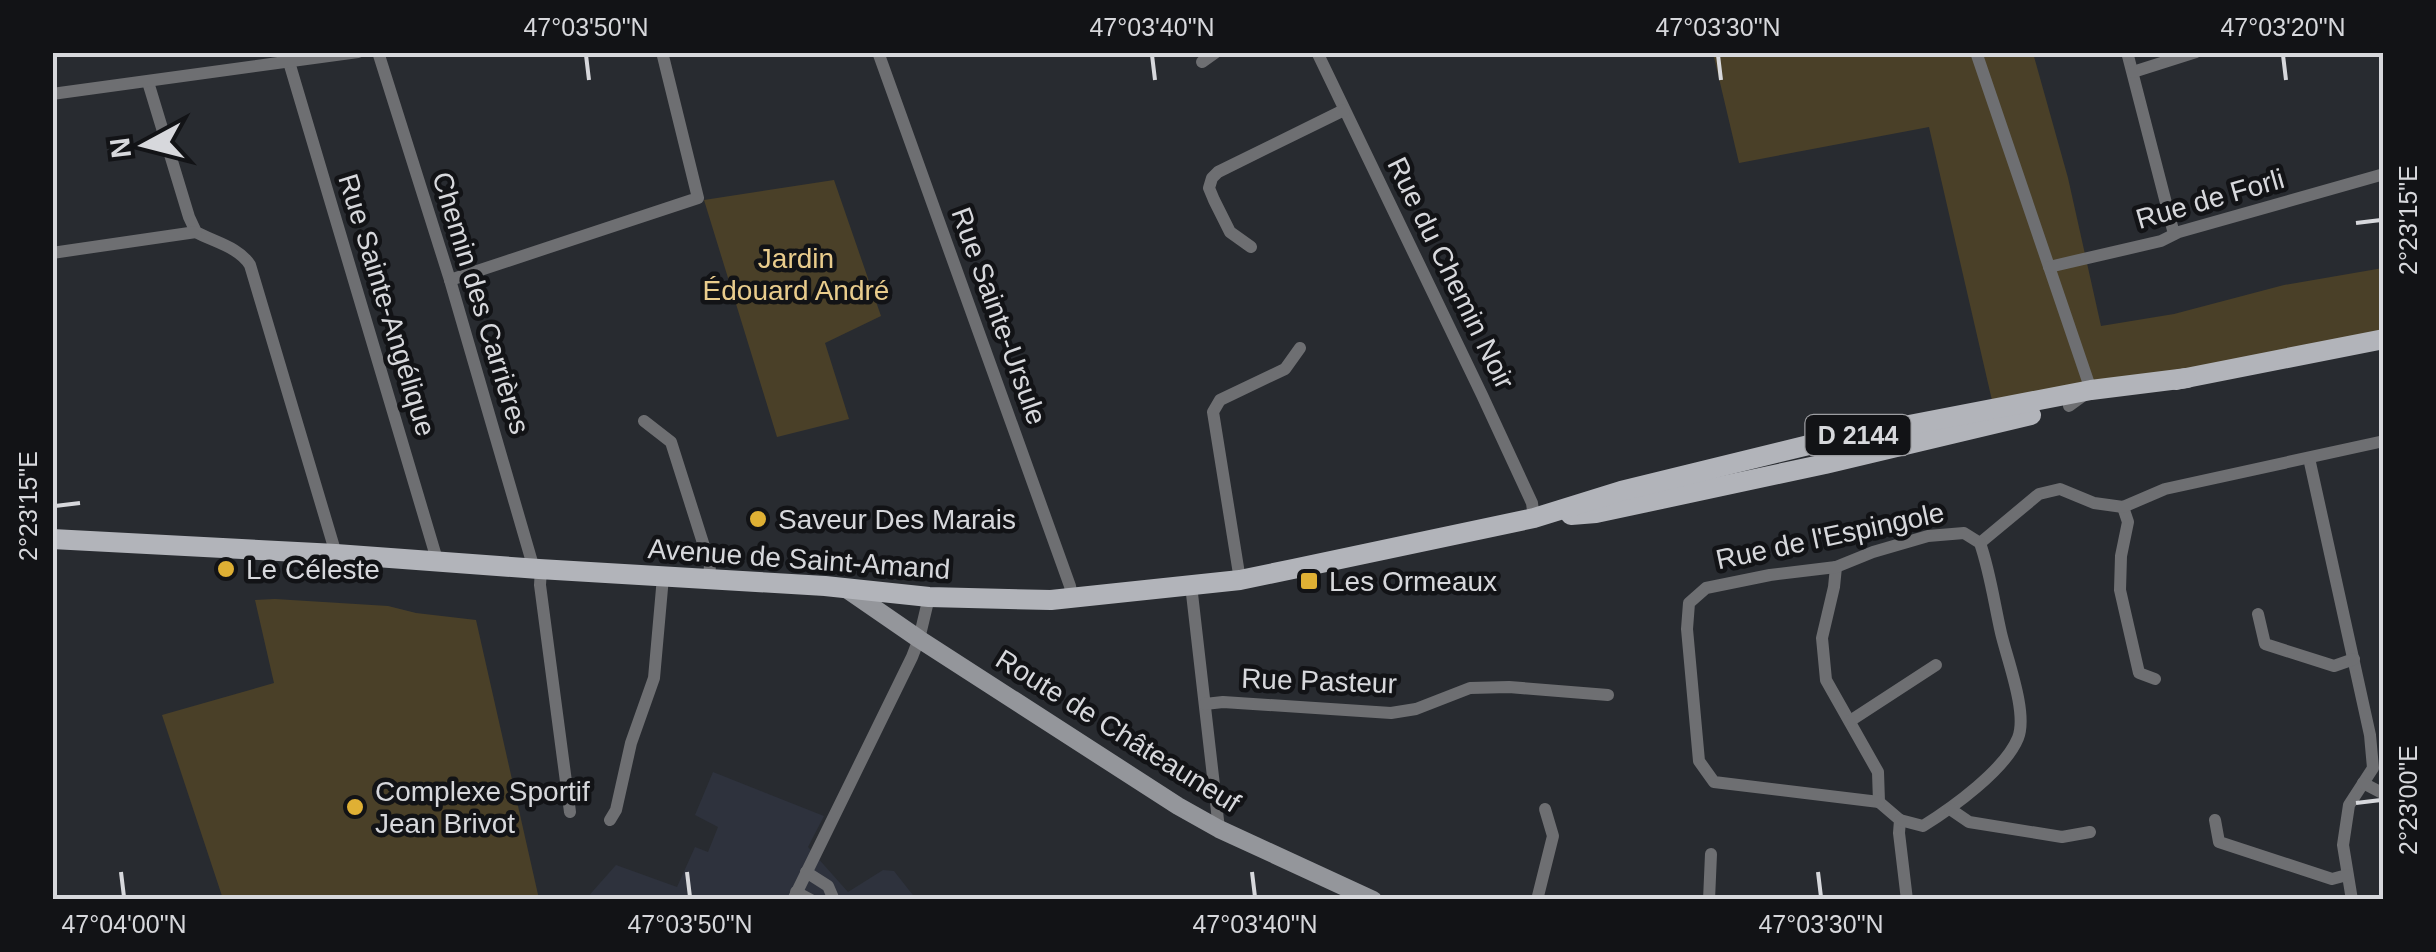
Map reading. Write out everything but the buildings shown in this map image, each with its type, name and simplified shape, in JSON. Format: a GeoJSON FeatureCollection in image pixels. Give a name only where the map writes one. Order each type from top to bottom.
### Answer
{"type":"FeatureCollection","features":[{"type":"Feature","properties":{"kind":"main road","name":"Avenue de Saint-Amand"},"geometry":{"type":"LineString","coordinates":[[52,539],[336,554],[929,597],[1072,598],[1240,580],[1534,518],[1621,491],[1821,442],[1904,436],[2383,341]]}},
{"type":"Feature","properties":{"kind":"main road","name":"Avenue de Saint-Amand"},"geometry":{"type":"LineString","coordinates":[[1534,518],[1596,513],[1825,464],[1904,436],[2091,390],[2188,378]]}},
{"type":"Feature","properties":{"kind":"main road"},"geometry":{"type":"LineString","coordinates":[[1821,442],[1825,464]]}},
{"type":"Feature","properties":{"kind":"main road","name":"Route de Châteauneuf"},"geometry":{"type":"LineString","coordinates":[[845,588],[1178,806],[1373,900]]}},
{"type":"Feature","properties":{"kind":"street"},"geometry":{"type":"LineString","coordinates":[[52,94],[358,52]]}},
{"type":"Feature","properties":{"kind":"street","name":"Chemin des Carrières"},"geometry":{"type":"LineString","coordinates":[[378,52],[537,569],[570,812]]}},
{"type":"Feature","properties":{"kind":"street"},"geometry":{"type":"LineString","coordinates":[[450,280],[698,198],[662,52]]}},
{"type":"Feature","properties":{"kind":"street","name":"Rue Sainte-Ursule"},"geometry":{"type":"LineString","coordinates":[[878,52],[1072,598]]}},
{"type":"Feature","properties":{"kind":"street"},"geometry":{"type":"LineString","coordinates":[[1202,62],[1216,52]]}},
{"type":"Feature","properties":{"kind":"street","name":"Rue du Chemin Noir"},"geometry":{"type":"LineString","coordinates":[[1317,52],[1482,394],[1532,503],[1534,518]]}},
{"type":"Feature","properties":{"kind":"street"},"geometry":{"type":"LineString","coordinates":[[1976,52],[2091,390],[2069,406]]}},
{"type":"Feature","properties":{"kind":"street"},"geometry":{"type":"LineString","coordinates":[[2127,52],[2174,234]]}},
{"type":"Feature","properties":{"kind":"street"},"geometry":{"type":"LineString","coordinates":[[2133,72],[2196,52]]}},
{"type":"Feature","properties":{"kind":"street","name":"Rue Sainte-Angélique"},"geometry":{"type":"LineString","coordinates":[[289,62],[438,562]]}},
{"type":"Feature","properties":{"kind":"street"},"geometry":{"type":"LineString","coordinates":[[148,82],[196,232]]}},
{"type":"Feature","properties":{"kind":"street"},"geometry":{"type":"LineString","coordinates":[[1251,248],[1230,232],[1209,188],[1212,178],[1344,110]]}},
{"type":"Feature","properties":{"kind":"street","name":"Rue de Forli"},"geometry":{"type":"LineString","coordinates":[[2049,267],[2161,241],[2384,174]]}},
{"type":"Feature","properties":{"kind":"street"},"geometry":{"type":"LineString","coordinates":[[52,253],[196,232],[244,256],[250,265],[336,554]]}},
{"type":"Feature","properties":{"kind":"street"},"geometry":{"type":"LineString","coordinates":[[1240,580],[1213,412],[1220,400],[1284,369],[1300,348]]}},
{"type":"Feature","properties":{"kind":"street"},"geometry":{"type":"LineString","coordinates":[[644,422],[671,442],[710,565],[709,579]]}},
{"type":"Feature","properties":{"kind":"street"},"geometry":{"type":"LineString","coordinates":[[1980,542],[2039,494],[2060,490],[2124,507],[2165,489],[2384,441]]}},
{"type":"Feature","properties":{"kind":"street"},"geometry":{"type":"LineString","coordinates":[[2309,458],[2370,735],[2373,768],[2349,805],[2343,845],[2352,900]]}},
{"type":"Feature","properties":{"kind":"street"},"geometry":{"type":"LineString","coordinates":[[2124,507],[2128,522],[2120,590],[2139,673],[2155,679]]}},
{"type":"Feature","properties":{"kind":"street","name":"Rue de l'Espingole"},"geometry":{"type":"LineString","coordinates":[[1879,802],[1714,782],[1699,761],[1687,629],[1690,603],[1706,588],[1836,567],[1928,536],[1964,534],[1980,542],[1989,568],[2019,707],[2020,734],[2009,756],[1950,809],[1923,826],[1900,820]]}},
{"type":"Feature","properties":{"kind":"street"},"geometry":{"type":"LineString","coordinates":[[1836,567],[1822,638],[1826,680],[1878,772],[1879,802],[1900,820],[1898,833],[1907,900]]}},
{"type":"Feature","properties":{"kind":"street"},"geometry":{"type":"LineString","coordinates":[[610,820],[654,678],[663,577]]}},
{"type":"Feature","properties":{"kind":"street"},"geometry":{"type":"LineString","coordinates":[[1191,585],[1219,829]]}},
{"type":"Feature","properties":{"kind":"street"},"geometry":{"type":"LineString","coordinates":[[811,900],[794,896],[920,639],[929,597]]}},
{"type":"Feature","properties":{"kind":"street"},"geometry":{"type":"LineString","coordinates":[[2258,614],[2265,644],[2334,666],[2354,659]]}},
{"type":"Feature","properties":{"kind":"street"},"geometry":{"type":"LineString","coordinates":[[1850,720],[1936,665]]}},
{"type":"Feature","properties":{"kind":"street","name":"Rue Pasteur"},"geometry":{"type":"LineString","coordinates":[[1205,704],[1391,713],[1470,688],[1608,696]]}},
{"type":"Feature","properties":{"kind":"street"},"geometry":{"type":"LineString","coordinates":[[2363,783],[2384,794]]}},
{"type":"Feature","properties":{"kind":"street"},"geometry":{"type":"LineString","coordinates":[[1537,900],[1553,836],[1545,809]]}},
{"type":"Feature","properties":{"kind":"street"},"geometry":{"type":"LineString","coordinates":[[1950,809],[1969,822],[2062,838],[2090,832]]}},
{"type":"Feature","properties":{"kind":"street"},"geometry":{"type":"LineString","coordinates":[[2215,820],[2218,842],[2309,872],[2332,878],[2347,876]]}},
{"type":"Feature","properties":{"kind":"street"},"geometry":{"type":"LineString","coordinates":[[1710,900],[1711,854]]}},
{"type":"Feature","properties":{"kind":"street"},"geometry":{"type":"LineString","coordinates":[[806,872],[828,886],[834,900]]}},
{"type":"Feature","properties":{"kind":"shaded area"},"geometry":{"type":"Polygon","coordinates":[[[713,772],[824,816],[808,847],[848,892],[883,870],[894,871],[916,899],[585,900],[616,865],[677,887],[695,847],[708,852],[718,827],[695,815],[713,772]]]}},
{"type":"Feature","properties":{"kind":"green space"},"geometry":{"type":"Polygon","coordinates":[[[1713,53],[2033,53],[2068,178],[2101,326],[2174,314],[2284,285],[2383,268],[2383,339],[1994,409],[1929,127],[1739,163],[1713,53]]]}},
{"type":"Feature","properties":{"kind":"green space","name":"Jardin Édouard André"},"geometry":{"type":"Polygon","coordinates":[[[834,180],[881,316],[825,343],[849,419],[777,437],[704,200],[834,180]]]}},
{"type":"Feature","properties":{"kind":"green space","name":"Complexe Sportif Jean Brivot"},"geometry":{"type":"Polygon","coordinates":[[[255,600],[388,606],[476,620],[539,899],[223,899],[162,715],[274,683],[255,600]]]}},
{"type":"Feature","properties":{"kind":"place","name":"Saveur Des Marais"},"geometry":{"type":"Point","coordinates":[758,519]}},
{"type":"Feature","properties":{"kind":"place","name":"Le Céleste"},"geometry":{"type":"Point","coordinates":[226,569]}},
{"type":"Feature","properties":{"kind":"place","name":"Les Ormeaux"},"geometry":{"type":"Point","coordinates":[1309,581]}},
{"type":"Feature","properties":{"kind":"place","name":"Complexe Sportif Jean Brivot"},"geometry":{"type":"Point","coordinates":[355,807]}}]}
